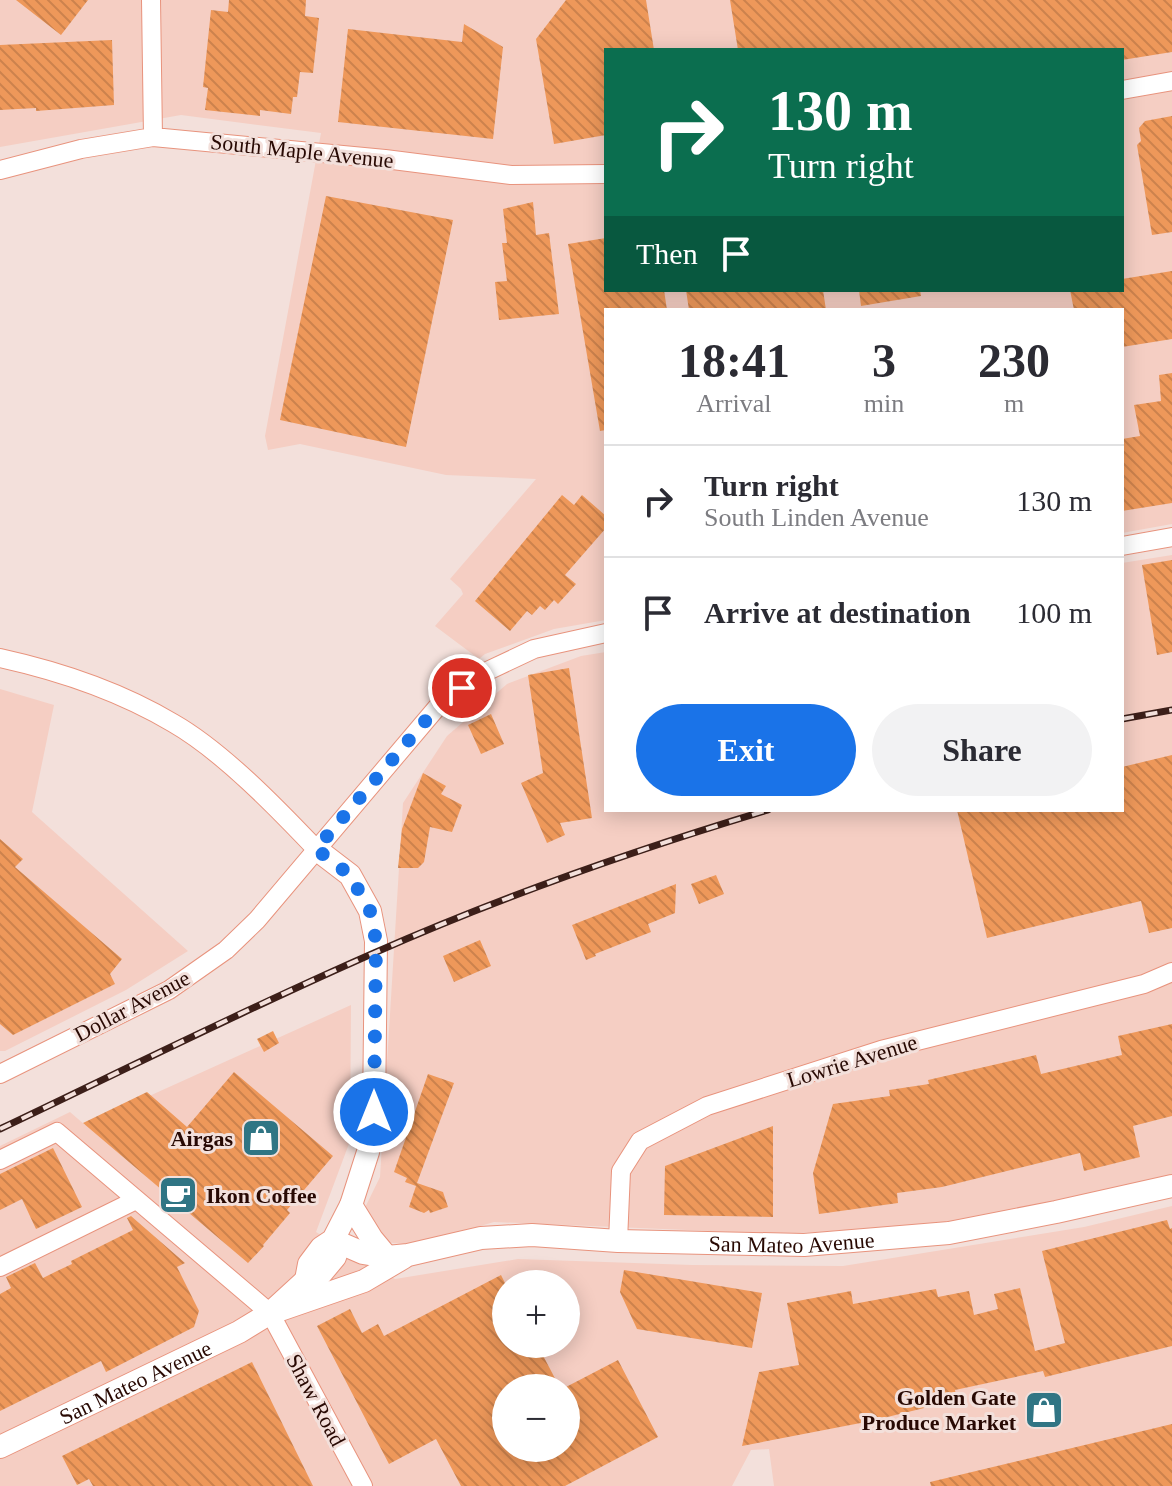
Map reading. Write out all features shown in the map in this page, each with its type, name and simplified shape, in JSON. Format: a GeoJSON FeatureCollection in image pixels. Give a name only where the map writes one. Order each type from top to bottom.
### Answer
{"type":"FeatureCollection","features":[{"type":"Feature","properties":{"kind":"main road"},"geometry":{"type":"LineString","coordinates":[[316,849],[350,875],[370,911],[376,941],[374,1112],[368,1152],[351,1205],[333,1240]]}},
{"type":"Feature","properties":{"kind":"main road","name":"San Mateo Avenue"},"geometry":{"type":"LineString","coordinates":[[0,1447],[239,1332],[270,1313],[306,1280],[309,1264],[321,1248],[333,1240],[363,1253],[397,1256],[481,1238],[532,1235],[782,1246],[949,1233],[1172,1186]]}},
{"type":"Feature","properties":{"kind":"main road"},"geometry":{"type":"LineString","coordinates":[[351,1205],[372,1239],[397,1256]]}},
{"type":"Feature","properties":{"kind":"main road","name":"San Mateo Avenue"},"geometry":{"type":"LineString","coordinates":[[270,1313],[364,1281],[397,1256]]}},
{"type":"Feature","properties":{"kind":"street"},"geometry":{"type":"LineString","coordinates":[[151,0],[153,137]]}},
{"type":"Feature","properties":{"kind":"street"},"geometry":{"type":"LineString","coordinates":[[1124,90],[1172,81]]}},
{"type":"Feature","properties":{"kind":"street","name":"South Maple Avenue"},"geometry":{"type":"LineString","coordinates":[[0,170],[81,149],[153,137],[385,159],[511,175],[604,174]]}},
{"type":"Feature","properties":{"kind":"street"},"geometry":{"type":"LineString","coordinates":[[1124,546],[1172,537]]}},
{"type":"Feature","properties":{"kind":"street","name":"Dollar Avenue"},"geometry":{"type":"LineString","coordinates":[[0,1074],[169,990],[226,950],[257,920],[439,705],[479,675],[534,649],[604,633]]}},
{"type":"Feature","properties":{"kind":"street"},"geometry":{"type":"LineString","coordinates":[[0,658],[41,667],[82,682],[174,723],[224,761],[316,849]]}},
{"type":"Feature","properties":{"kind":"street","name":"Lowrie Avenue"},"geometry":{"type":"LineString","coordinates":[[618,1241],[621,1171],[640,1141],[707,1106],[881,1050],[1144,984],[1172,972]]}},
{"type":"Feature","properties":{"kind":"street"},"geometry":{"type":"LineString","coordinates":[[0,1160],[57,1132],[270,1313]]}},
{"type":"Feature","properties":{"kind":"street"},"geometry":{"type":"LineString","coordinates":[[0,1267],[136,1200]]}},
{"type":"Feature","properties":{"kind":"street","name":"Shaw Road"},"geometry":{"type":"LineString","coordinates":[[270,1313],[363,1486]]}},
{"type":"Feature","properties":{"kind":"shaded area"},"geometry":{"type":"Polygon","coordinates":[[[0,0],[1172,0],[1172,524],[1124,533],[1124,308],[604,308],[604,620],[554,629],[485,654],[479,659],[435,626],[463,594],[450,579],[536,479],[446,475],[300,444],[268,450],[265,436],[321,133],[181,115],[0,147],[0,0]]]}},
{"type":"Feature","properties":{"kind":"shaded area"},"geometry":{"type":"Polygon","coordinates":[[[1172,555],[1172,1179],[952,1224],[781,1234],[494,1222],[415,1245],[373,1241],[358,1222],[380,1177],[403,803],[447,736],[507,684],[581,656],[604,652],[604,812],[1124,812],[1124,563],[1172,555]]]}},
{"type":"Feature","properties":{"kind":"shaded area"},"geometry":{"type":"Polygon","coordinates":[[[0,689],[54,705],[32,812],[188,951],[126,990],[5,1051],[0,1051],[0,689]]]}},
{"type":"Feature","properties":{"kind":"shaded area"},"geometry":{"type":"Polygon","coordinates":[[[351,1005],[350,1141],[316,1232],[395,1279],[518,1259],[843,1266],[1084,1227],[1172,1206],[1172,1486],[774,1486],[769,1449],[751,1450],[732,1486],[0,1486],[0,1146],[70,1112],[85,1125],[351,1005]]]}},
{"type":"Feature","properties":{"kind":"building"},"geometry":{"type":"Polygon","coordinates":[[[16,0],[88,0],[61,35],[16,0]]]}},
{"type":"Feature","properties":{"kind":"building"},"geometry":{"type":"Polygon","coordinates":[[[229,0],[306,0],[305,16],[319,18],[313,73],[300,72],[291,114],[260,110],[260,116],[205,110],[208,88],[203,87],[211,10],[228,12],[229,0]]]}},
{"type":"Feature","properties":{"kind":"building"},"geometry":{"type":"Polygon","coordinates":[[[566,0],[646,0],[654,48],[604,48],[604,135],[554,144],[536,39],[566,0]]]}},
{"type":"Feature","properties":{"kind":"building"},"geometry":{"type":"Polygon","coordinates":[[[730,0],[1172,0],[1172,52],[1124,60],[1124,48],[738,48],[730,0]]]}},
{"type":"Feature","properties":{"kind":"building"},"geometry":{"type":"Polygon","coordinates":[[[464,24],[503,47],[493,139],[338,122],[348,29],[462,42],[464,24]]]}},
{"type":"Feature","properties":{"kind":"building"},"geometry":{"type":"Polygon","coordinates":[[[112,40],[114,105],[36,111],[36,108],[0,110],[0,45],[112,40]]]}},
{"type":"Feature","properties":{"kind":"building"},"geometry":{"type":"Polygon","coordinates":[[[1172,116],[1172,232],[1152,235],[1137,145],[1141,141],[1139,128],[1145,121],[1172,116]]]}},
{"type":"Feature","properties":{"kind":"building"},"geometry":{"type":"Polygon","coordinates":[[[326,196],[453,220],[406,447],[280,420],[326,196]]]}},
{"type":"Feature","properties":{"kind":"building"},"geometry":{"type":"Polygon","coordinates":[[[533,202],[536,235],[549,233],[559,314],[499,320],[495,282],[507,281],[502,243],[507,243],[503,209],[533,202]]]}},
{"type":"Feature","properties":{"kind":"building"},"geometry":{"type":"Polygon","coordinates":[[[604,238],[604,292],[664,292],[667,308],[604,308],[604,430],[600,431],[568,244],[604,238]]]}},
{"type":"Feature","properties":{"kind":"building"},"geometry":{"type":"Polygon","coordinates":[[[1172,271],[1172,339],[1124,347],[1124,308],[1074,308],[1070,292],[1124,292],[1124,279],[1172,271]]]}},
{"type":"Feature","properties":{"kind":"building"},"geometry":{"type":"Polygon","coordinates":[[[686,292],[823,292],[826,308],[689,308],[686,292]]]}},
{"type":"Feature","properties":{"kind":"building"},"geometry":{"type":"Polygon","coordinates":[[[859,292],[920,292],[921,296],[861,306],[859,292]]]}},
{"type":"Feature","properties":{"kind":"building"},"geometry":{"type":"Polygon","coordinates":[[[1172,373],[1172,503],[1124,511],[1124,439],[1140,436],[1134,405],[1161,401],[1159,375],[1172,373]]]}},
{"type":"Feature","properties":{"kind":"building"},"geometry":{"type":"Polygon","coordinates":[[[562,495],[574,505],[582,495],[604,514],[604,530],[565,575],[576,584],[558,604],[554,600],[545,610],[540,606],[532,615],[527,611],[510,631],[475,601],[562,495]]]}},
{"type":"Feature","properties":{"kind":"building"},"geometry":{"type":"Polygon","coordinates":[[[1172,560],[1172,652],[1157,655],[1142,565],[1172,560]]]}},
{"type":"Feature","properties":{"kind":"building"},"geometry":{"type":"Polygon","coordinates":[[[569,668],[592,818],[560,823],[565,835],[547,843],[521,783],[543,773],[528,675],[569,668]]]}},
{"type":"Feature","properties":{"kind":"building"},"geometry":{"type":"Polygon","coordinates":[[[491,714],[504,744],[481,754],[468,725],[491,714]]]}},
{"type":"Feature","properties":{"kind":"building"},"geometry":{"type":"Polygon","coordinates":[[[1172,755],[1172,928],[1149,933],[1141,901],[987,938],[957,812],[1124,812],[1124,767],[1172,755]]]}},
{"type":"Feature","properties":{"kind":"building"},"geometry":{"type":"Polygon","coordinates":[[[423,773],[446,786],[441,794],[462,805],[452,832],[430,827],[424,862],[418,868],[398,868],[402,829],[423,773]]]}},
{"type":"Feature","properties":{"kind":"building"},"geometry":{"type":"Polygon","coordinates":[[[0,839],[23,859],[15,867],[122,959],[110,974],[115,984],[13,1035],[0,1024],[0,839]]]}},
{"type":"Feature","properties":{"kind":"building"},"geometry":{"type":"Polygon","coordinates":[[[716,875],[724,894],[699,904],[691,884],[716,875]]]}},
{"type":"Feature","properties":{"kind":"building"},"geometry":{"type":"Polygon","coordinates":[[[676,884],[675,913],[648,924],[651,932],[586,960],[572,925],[676,884]]]}},
{"type":"Feature","properties":{"kind":"building"},"geometry":{"type":"Polygon","coordinates":[[[480,940],[491,966],[454,982],[443,956],[480,940]]]}},
{"type":"Feature","properties":{"kind":"building"},"geometry":{"type":"Polygon","coordinates":[[[1172,1024],[1172,1116],[1133,1126],[1140,1157],[1084,1171],[1080,1153],[942,1187],[897,1193],[898,1203],[819,1214],[813,1173],[833,1104],[890,1096],[889,1090],[929,1084],[928,1080],[1036,1055],[1041,1074],[1122,1055],[1118,1036],[1172,1024]]]}},
{"type":"Feature","properties":{"kind":"building"},"geometry":{"type":"Polygon","coordinates":[[[273,1031],[279,1043],[264,1052],[257,1039],[273,1031]]]}},
{"type":"Feature","properties":{"kind":"building"},"geometry":{"type":"Polygon","coordinates":[[[234,1072],[333,1156],[287,1210],[290,1213],[248,1263],[83,1123],[147,1092],[187,1127],[234,1072]]]}},
{"type":"Feature","properties":{"kind":"building"},"geometry":{"type":"Polygon","coordinates":[[[428,1074],[454,1083],[417,1183],[443,1192],[448,1207],[424,1213],[409,1207],[416,1186],[405,1182],[407,1178],[394,1172],[428,1074]]]}},
{"type":"Feature","properties":{"kind":"building"},"geometry":{"type":"Polygon","coordinates":[[[773,1126],[773,1217],[664,1215],[665,1166],[773,1126]]]}},
{"type":"Feature","properties":{"kind":"building"},"geometry":{"type":"Polygon","coordinates":[[[53,1148],[82,1207],[36,1229],[22,1199],[0,1210],[0,1174],[53,1148]]]}},
{"type":"Feature","properties":{"kind":"building"},"geometry":{"type":"Polygon","coordinates":[[[131,1216],[185,1263],[177,1267],[199,1311],[194,1327],[106,1372],[101,1361],[0,1411],[0,1294],[11,1288],[6,1277],[35,1263],[43,1278],[72,1264],[71,1261],[133,1230],[127,1218],[131,1216]]]}},
{"type":"Feature","properties":{"kind":"building"},"geometry":{"type":"Polygon","coordinates":[[[1167,1220],[1172,1228],[1172,1346],[1045,1377],[1043,1371],[955,1390],[957,1400],[871,1421],[742,1446],[759,1372],[799,1365],[787,1303],[851,1291],[853,1304],[936,1289],[938,1297],[969,1291],[974,1315],[998,1309],[994,1294],[1020,1288],[1035,1351],[1065,1343],[1042,1251],[1167,1220]]]}},
{"type":"Feature","properties":{"kind":"building"},"geometry":{"type":"Polygon","coordinates":[[[624,1270],[762,1293],[752,1348],[637,1329],[620,1292],[624,1270]]]}},
{"type":"Feature","properties":{"kind":"building"},"geometry":{"type":"Polygon","coordinates":[[[492,1280],[492,1358],[544,1358],[553,1374],[492,1374],[492,1462],[580,1462],[580,1380],[618,1360],[658,1437],[565,1486],[461,1486],[436,1439],[389,1464],[317,1326],[350,1309],[362,1333],[378,1324],[384,1336],[492,1280]]]}},
{"type":"Feature","properties":{"kind":"building"},"geometry":{"type":"Polygon","coordinates":[[[252,1362],[313,1486],[93,1486],[89,1479],[77,1485],[62,1456],[252,1362]]]}},
{"type":"Feature","properties":{"kind":"building"},"geometry":{"type":"Polygon","coordinates":[[[1172,1424],[1172,1486],[931,1486],[930,1482],[1172,1424]]]}},
{"type":"Feature","properties":{"kind":"railway"},"geometry":{"type":"LineString","coordinates":[[1124,719],[1172,710]]}},
{"type":"Feature","properties":{"kind":"railway"},"geometry":{"type":"LineString","coordinates":[[0,1129],[280,995],[422,932],[668,841],[762,812]]}},
{"type":"Feature","properties":{"kind":"place","name":"Airgas"},"geometry":{"type":"Point","coordinates":[261,1138]}},
{"type":"Feature","properties":{"kind":"place","name":"Ikon Coffee"},"geometry":{"type":"Point","coordinates":[178,1195]}},
{"type":"Feature","properties":{"kind":"place","name":"Golden Gate Produce Market"},"geometry":{"type":"Point","coordinates":[1044,1410]}},
{"type":"Feature","properties":{"kind":"route"},"geometry":{"type":"LineString","coordinates":[[374,1112],[376,941],[370,911],[350,875],[316,849],[385,772],[439,705],[462,688]]}}]}
